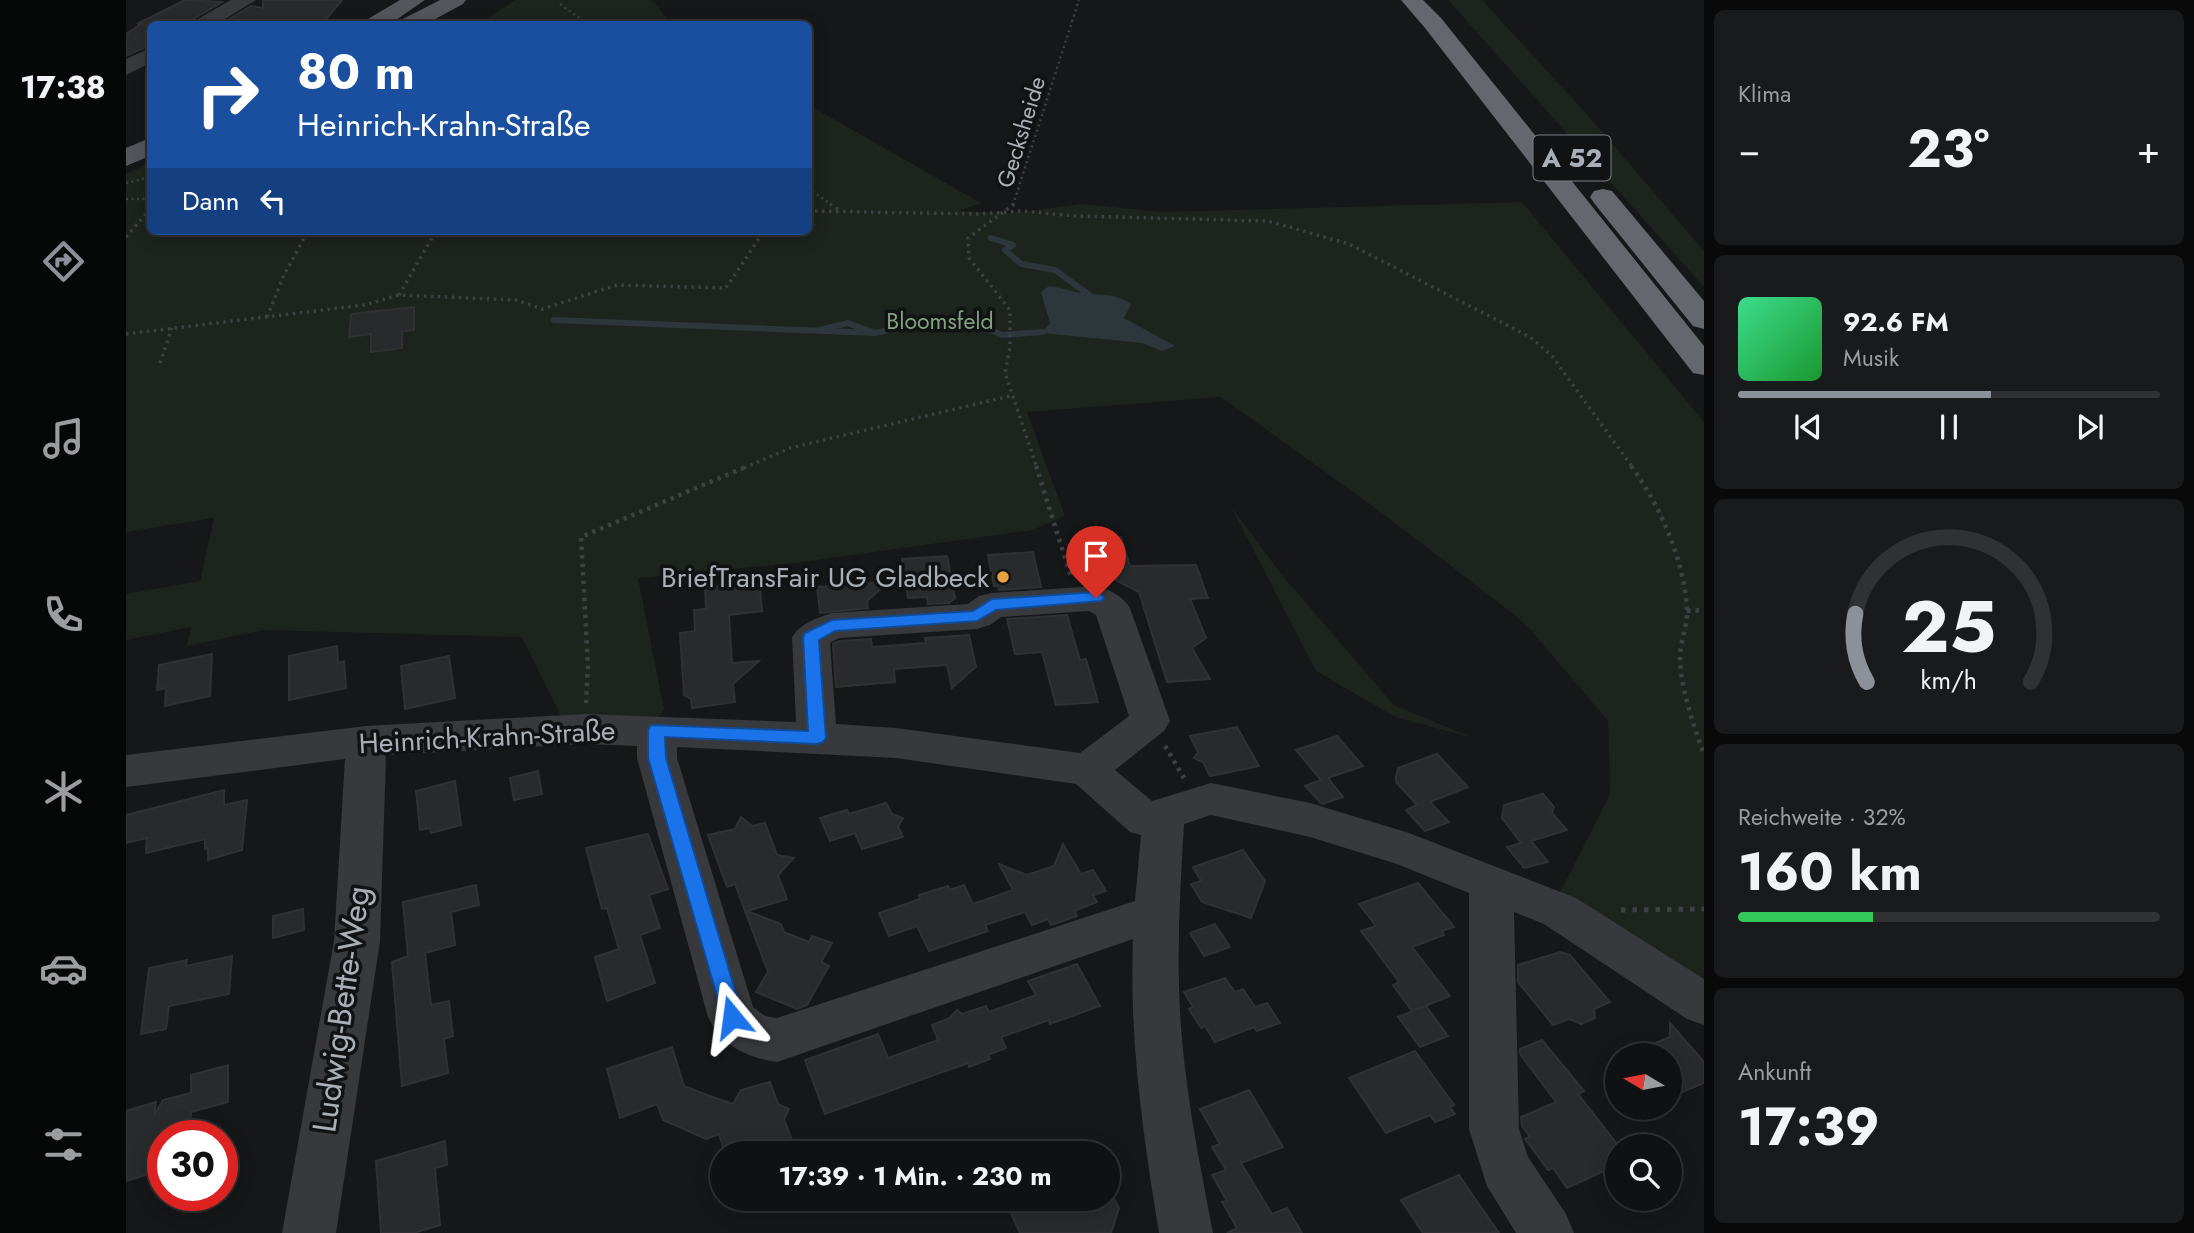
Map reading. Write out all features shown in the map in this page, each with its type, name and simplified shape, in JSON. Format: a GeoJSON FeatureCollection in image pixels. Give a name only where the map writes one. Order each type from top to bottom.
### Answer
{"type":"FeatureCollection","features":[{"type":"Feature","properties":{"kind":"highway","name":"A 52"},"geometry":{"type":"LineString","coordinates":[[1411,0],[1433,23],[1704,366]]}},
{"type":"Feature","properties":{"kind":"highway","name":"A 52"},"geometry":{"type":"LineString","coordinates":[[1436,0],[1458,22],[1544,125]]}},
{"type":"Feature","properties":{"kind":"highway","name":"A 52"},"geometry":{"type":"LineString","coordinates":[[1587,177],[1704,320]]}},
{"type":"Feature","properties":{"kind":"main road"},"geometry":{"type":"LineString","coordinates":[[381,21],[415,0]]}},
{"type":"Feature","properties":{"kind":"main road"},"geometry":{"type":"LineString","coordinates":[[417,21],[453,2]]}},
{"type":"Feature","properties":{"kind":"main road"},"geometry":{"type":"LineString","coordinates":[[126,138],[147,128]]}},
{"type":"Feature","properties":{"kind":"main road"},"geometry":{"type":"LineString","coordinates":[[126,158],[147,148]]}},
{"type":"Feature","properties":{"kind":"street"},"geometry":{"type":"LineString","coordinates":[[208,21],[246,0]]}},
{"type":"Feature","properties":{"kind":"street"},"geometry":{"type":"LineString","coordinates":[[126,68],[147,56]]}},
{"type":"Feature","properties":{"kind":"street"},"geometry":{"type":"LineString","coordinates":[[817,738],[811,637],[832,626],[977,616],[992,605],[1096,598],[1112,608],[1150,721],[1087,770],[1145,820],[1211,799],[1310,820],[1409,849],[1560,911],[1704,1004]]}},
{"type":"Feature","properties":{"kind":"street","name":"Heinrich-Krahn-Straße"},"geometry":{"type":"LineString","coordinates":[[126,771],[366,741],[585,729],[657,730],[896,743],[1087,770]]}},
{"type":"Feature","properties":{"kind":"street"},"geometry":{"type":"LineString","coordinates":[[657,730],[657,758],[732,1017],[738,1026],[761,1038],[777,1040],[1156,913]]}},
{"type":"Feature","properties":{"kind":"street","name":"Ludwig-Bette-Weg"},"geometry":{"type":"LineString","coordinates":[[309,1233],[357,941],[366,741]]}},
{"type":"Feature","properties":{"kind":"street"},"geometry":{"type":"LineString","coordinates":[[1181,808],[1156,913],[1157,1029],[1164,1107],[1186,1233]]}},
{"type":"Feature","properties":{"kind":"street"},"geometry":{"type":"LineString","coordinates":[[1491,884],[1494,1129],[1505,1168],[1547,1233]]}},
{"type":"Feature","properties":{"kind":"path","name":"Gecksheide"},"geometry":{"type":"LineString","coordinates":[[812,211],[944,214],[1002,212],[1014,205],[1079,0]]}},
{"type":"Feature","properties":{"kind":"path"},"geometry":{"type":"LineString","coordinates":[[560,4],[584,21]]}},
{"type":"Feature","properties":{"kind":"path"},"geometry":{"type":"LineString","coordinates":[[126,183],[147,178]]}},
{"type":"Feature","properties":{"kind":"path"},"geometry":{"type":"LineString","coordinates":[[812,191],[840,212]]}},
{"type":"Feature","properties":{"kind":"path"},"geometry":{"type":"LineString","coordinates":[[126,199],[147,199]]}},
{"type":"Feature","properties":{"kind":"path"},"geometry":{"type":"LineString","coordinates":[[126,237],[147,212]]}},
{"type":"Feature","properties":{"kind":"path"},"geometry":{"type":"LineString","coordinates":[[1078,599],[1005,373],[1010,347],[1010,310],[969,258],[968,239],[1002,212],[1268,221],[1349,244],[1530,337],[1552,356],[1635,471],[1657,510],[1681,570],[1688,611],[1680,657],[1691,716],[1704,755]]}},
{"type":"Feature","properties":{"kind":"path"},"geometry":{"type":"LineString","coordinates":[[268,317],[284,275],[306,235]]}},
{"type":"Feature","properties":{"kind":"path"},"geometry":{"type":"LineString","coordinates":[[399,295],[434,235]]}},
{"type":"Feature","properties":{"kind":"path"},"geometry":{"type":"LineString","coordinates":[[126,334],[365,305],[399,295],[516,300],[542,309],[617,285],[726,288],[761,235]]}},
{"type":"Feature","properties":{"kind":"path"},"geometry":{"type":"LineString","coordinates":[[160,363],[172,328]]}},
{"type":"Feature","properties":{"kind":"path"},"geometry":{"type":"LineString","coordinates":[[585,729],[588,666],[581,537],[790,448],[1014,395]]}},
{"type":"Feature","properties":{"kind":"path"},"geometry":{"type":"LineString","coordinates":[[1688,611],[1704,610]]}},
{"type":"Feature","properties":{"kind":"path"},"geometry":{"type":"LineString","coordinates":[[1150,721],[1181,808]]}},
{"type":"Feature","properties":{"kind":"path"},"geometry":{"type":"LineString","coordinates":[[1612,911],[1704,909]]}},
{"type":"Feature","properties":{"kind":"green space"},"geometry":{"type":"Polygon","coordinates":[[[515,0],[652,0],[670,21],[483,21],[515,0]]]}},
{"type":"Feature","properties":{"kind":"green space"},"geometry":{"type":"Polygon","coordinates":[[[1448,0],[1482,0],[1593,121],[1704,251],[1704,287],[1448,0]]]}},
{"type":"Feature","properties":{"kind":"green space","name":"Bloomsfeld"},"geometry":{"type":"Polygon","coordinates":[[[812,107],[981,203],[959,211],[1011,213],[1082,204],[1161,212],[1522,202],[1704,422],[1704,989],[1558,896],[1610,794],[1608,721],[1529,628],[1512,613],[1378,510],[1221,397],[1027,412],[1065,516],[1033,530],[795,563],[638,578],[664,709],[658,718],[560,715],[522,637],[263,630],[187,646],[191,627],[126,640],[126,594],[200,581],[214,518],[126,532],[126,174],[147,164],[147,235],[812,235],[812,107]]]}},
{"type":"Feature","properties":{"kind":"green space"},"geometry":{"type":"Polygon","coordinates":[[[1230,505],[1281,574],[1394,705],[1473,738],[1395,717],[1316,671],[1230,505]]]}},
{"type":"Feature","properties":{"kind":"shaded area"},"geometry":{"type":"Polygon","coordinates":[[[1049,286],[1125,300],[1131,304],[1124,318],[1175,346],[1162,351],[1142,343],[1042,333],[1050,323],[1041,292],[1049,286]]]}},
{"type":"Feature","properties":{"kind":"building"},"geometry":{"type":"Polygon","coordinates":[[[185,0],[222,2],[193,21],[147,21],[147,46],[126,56],[126,34],[141,24],[137,24],[185,0]]]}},
{"type":"Feature","properties":{"kind":"building"},"geometry":{"type":"Polygon","coordinates":[[[263,0],[342,0],[325,21],[226,21],[251,6],[263,8],[263,0]]]}},
{"type":"Feature","properties":{"kind":"building"},"geometry":{"type":"Polygon","coordinates":[[[414,307],[414,330],[402,331],[402,348],[371,352],[371,334],[349,337],[351,314],[414,307]]]}},
{"type":"Feature","properties":{"kind":"building"},"geometry":{"type":"Polygon","coordinates":[[[1121,537],[1130,566],[1196,565],[1208,598],[1190,599],[1206,638],[1192,648],[1210,679],[1167,682],[1139,592],[1108,576],[1087,570],[1081,548],[1087,547],[1085,539],[1121,537]]]}},
{"type":"Feature","properties":{"kind":"building"},"geometry":{"type":"Polygon","coordinates":[[[1033,552],[1041,587],[999,590],[998,586],[994,586],[988,555],[1033,552]]]}},
{"type":"Feature","properties":{"kind":"building"},"geometry":{"type":"Polygon","coordinates":[[[947,556],[955,598],[949,603],[928,604],[927,597],[908,598],[902,559],[947,556]]]}},
{"type":"Feature","properties":{"kind":"building"},"geometry":{"type":"Polygon","coordinates":[[[754,580],[760,589],[762,611],[729,615],[732,663],[759,661],[733,684],[735,702],[692,708],[691,699],[684,695],[680,633],[695,631],[694,610],[706,609],[705,588],[754,580]]]}},
{"type":"Feature","properties":{"kind":"building"},"geometry":{"type":"Polygon","coordinates":[[[888,582],[867,601],[868,608],[820,613],[817,587],[888,582]]]}},
{"type":"Feature","properties":{"kind":"building"},"geometry":{"type":"Polygon","coordinates":[[[1067,615],[1080,660],[1086,659],[1098,702],[1056,705],[1042,652],[1015,654],[1007,619],[1067,615]]]}},
{"type":"Feature","properties":{"kind":"building"},"geometry":{"type":"Polygon","coordinates":[[[969,635],[976,667],[952,688],[947,665],[894,669],[895,682],[836,687],[833,644],[840,641],[871,639],[872,647],[926,643],[925,638],[969,635]]]}},
{"type":"Feature","properties":{"kind":"building"},"geometry":{"type":"Polygon","coordinates":[[[337,646],[338,663],[344,661],[346,688],[289,700],[289,656],[337,646]]]}},
{"type":"Feature","properties":{"kind":"building"},"geometry":{"type":"Polygon","coordinates":[[[212,654],[210,696],[165,706],[166,688],[157,690],[159,665],[212,654]]]}},
{"type":"Feature","properties":{"kind":"building"},"geometry":{"type":"Polygon","coordinates":[[[449,656],[455,698],[405,709],[401,666],[449,656]]]}},
{"type":"Feature","properties":{"kind":"building"},"geometry":{"type":"Polygon","coordinates":[[[1237,727],[1259,766],[1210,776],[1203,762],[1194,758],[1198,752],[1190,736],[1237,727]]]}},
{"type":"Feature","properties":{"kind":"building"},"geometry":{"type":"Polygon","coordinates":[[[1337,736],[1363,766],[1328,778],[1343,797],[1322,804],[1305,786],[1321,780],[1296,750],[1337,736]]]}},
{"type":"Feature","properties":{"kind":"building"},"geometry":{"type":"Polygon","coordinates":[[[1437,754],[1468,787],[1430,802],[1449,822],[1425,831],[1406,810],[1417,805],[1396,782],[1396,777],[1398,768],[1437,754]]]}},
{"type":"Feature","properties":{"kind":"building"},"geometry":{"type":"Polygon","coordinates":[[[538,771],[542,794],[514,800],[510,778],[538,771]]]}},
{"type":"Feature","properties":{"kind":"building"},"geometry":{"type":"Polygon","coordinates":[[[455,781],[461,825],[431,833],[430,828],[420,830],[416,791],[455,781]]]}},
{"type":"Feature","properties":{"kind":"building"},"geometry":{"type":"Polygon","coordinates":[[[224,790],[224,805],[247,800],[242,850],[208,860],[205,839],[146,853],[147,838],[126,843],[126,815],[224,790]]]}},
{"type":"Feature","properties":{"kind":"building"},"geometry":{"type":"Polygon","coordinates":[[[1543,794],[1554,807],[1552,813],[1567,830],[1531,841],[1548,862],[1524,868],[1507,847],[1521,843],[1502,818],[1504,805],[1543,794]]]}},
{"type":"Feature","properties":{"kind":"building"},"geometry":{"type":"Polygon","coordinates":[[[886,803],[892,814],[903,818],[898,827],[903,837],[862,849],[855,833],[830,841],[820,818],[847,810],[849,814],[886,803]]]}},
{"type":"Feature","properties":{"kind":"building"},"geometry":{"type":"Polygon","coordinates":[[[741,817],[752,826],[765,823],[777,855],[794,858],[778,875],[787,899],[747,911],[781,924],[784,932],[809,942],[812,936],[832,943],[821,962],[829,966],[807,1005],[797,1009],[756,992],[768,972],[735,884],[727,887],[708,835],[735,829],[741,817]]]}},
{"type":"Feature","properties":{"kind":"building"},"geometry":{"type":"Polygon","coordinates":[[[648,834],[668,889],[649,895],[660,928],[640,935],[655,983],[607,1001],[595,957],[619,949],[607,908],[602,909],[586,848],[648,834]]]}},
{"type":"Feature","properties":{"kind":"building"},"geometry":{"type":"Polygon","coordinates":[[[1063,844],[1081,874],[1093,870],[1106,891],[1093,895],[1097,902],[1074,911],[1077,916],[1051,925],[1048,919],[1032,925],[1025,912],[985,925],[988,931],[929,951],[917,926],[889,936],[879,913],[920,899],[919,895],[948,886],[950,890],[964,885],[973,904],[1013,890],[999,864],[1027,875],[1054,866],[1063,844]]]}},
{"type":"Feature","properties":{"kind":"building"},"geometry":{"type":"Polygon","coordinates":[[[1243,850],[1265,881],[1251,918],[1202,902],[1191,884],[1201,881],[1193,867],[1243,850]]]}},
{"type":"Feature","properties":{"kind":"building"},"geometry":{"type":"Polygon","coordinates":[[[1418,883],[1454,927],[1442,931],[1444,935],[1412,947],[1450,996],[1412,1011],[1393,985],[1399,982],[1361,931],[1376,926],[1359,904],[1418,883]]]}},
{"type":"Feature","properties":{"kind":"building"},"geometry":{"type":"Polygon","coordinates":[[[476,885],[479,905],[451,912],[455,945],[425,953],[431,1005],[449,1001],[453,1036],[444,1039],[448,1073],[402,1086],[392,962],[408,956],[403,902],[476,885]]]}},
{"type":"Feature","properties":{"kind":"building"},"geometry":{"type":"Polygon","coordinates":[[[303,909],[304,930],[273,938],[273,916],[303,909]]]}},
{"type":"Feature","properties":{"kind":"building"},"geometry":{"type":"Polygon","coordinates":[[[1215,924],[1230,947],[1204,956],[1190,933],[1215,924]]]}},
{"type":"Feature","properties":{"kind":"building"},"geometry":{"type":"Polygon","coordinates":[[[1560,952],[1570,955],[1610,1002],[1594,1009],[1595,1018],[1581,1024],[1569,1019],[1553,1025],[1518,982],[1518,965],[1560,952]]]}},
{"type":"Feature","properties":{"kind":"building"},"geometry":{"type":"Polygon","coordinates":[[[232,956],[229,994],[169,1006],[166,1029],[141,1034],[149,968],[187,960],[186,966],[232,956]]]}},
{"type":"Feature","properties":{"kind":"building"},"geometry":{"type":"Polygon","coordinates":[[[1077,964],[1100,1006],[1050,1024],[1049,1020],[1001,1037],[1006,1048],[988,1055],[990,1059],[969,1067],[968,1063],[825,1114],[805,1060],[878,1034],[888,1058],[938,1040],[932,1025],[950,1018],[957,1010],[962,1014],[986,1006],[989,1012],[1036,995],[1028,981],[1077,964]]]}},
{"type":"Feature","properties":{"kind":"building"},"geometry":{"type":"Polygon","coordinates":[[[1225,978],[1235,992],[1243,989],[1255,1007],[1267,1003],[1280,1023],[1257,1031],[1254,1027],[1215,1042],[1205,1026],[1201,1028],[1189,1009],[1193,1007],[1184,992],[1225,978]]]}},
{"type":"Feature","properties":{"kind":"building"},"geometry":{"type":"Polygon","coordinates":[[[1426,1006],[1448,1036],[1420,1047],[1398,1017],[1426,1006]]]}},
{"type":"Feature","properties":{"kind":"building"},"geometry":{"type":"Polygon","coordinates":[[[1670,1023],[1704,1062],[1704,1083],[1682,1092],[1682,1043],[1655,1043],[1670,1037],[1670,1023]]]}},
{"type":"Feature","properties":{"kind":"building"},"geometry":{"type":"Polygon","coordinates":[[[1542,1040],[1584,1091],[1578,1094],[1609,1134],[1605,1134],[1605,1171],[1567,1188],[1553,1168],[1548,1170],[1525,1139],[1530,1137],[1522,1126],[1521,1117],[1556,1102],[1520,1054],[1520,1049],[1542,1040]]]}},
{"type":"Feature","properties":{"kind":"building"},"geometry":{"type":"Polygon","coordinates":[[[672,1047],[684,1086],[707,1095],[733,1104],[741,1090],[770,1082],[778,1104],[789,1109],[784,1119],[792,1141],[721,1141],[719,1134],[706,1139],[663,1120],[657,1104],[620,1118],[607,1069],[672,1047]]]}},
{"type":"Feature","properties":{"kind":"building"},"geometry":{"type":"Polygon","coordinates":[[[1415,1051],[1454,1105],[1450,1107],[1455,1114],[1435,1122],[1430,1115],[1386,1133],[1349,1078],[1415,1051]]]}},
{"type":"Feature","properties":{"kind":"building"},"geometry":{"type":"Polygon","coordinates":[[[228,1065],[228,1102],[191,1112],[191,1120],[147,1120],[147,1175],[126,1181],[126,1111],[156,1102],[154,1116],[163,1100],[191,1093],[191,1075],[228,1065]]]}},
{"type":"Feature","properties":{"kind":"building"},"geometry":{"type":"Polygon","coordinates":[[[1249,1090],[1283,1147],[1241,1163],[1272,1214],[1287,1208],[1302,1233],[1227,1233],[1237,1228],[1222,1202],[1227,1201],[1212,1175],[1226,1170],[1212,1147],[1220,1144],[1200,1109],[1249,1090]]]}},
{"type":"Feature","properties":{"kind":"building"},"geometry":{"type":"Polygon","coordinates":[[[445,1141],[447,1165],[435,1168],[440,1225],[414,1233],[381,1233],[376,1161],[445,1141]]]}},
{"type":"Feature","properties":{"kind":"building"},"geometry":{"type":"Polygon","coordinates":[[[1459,1175],[1499,1233],[1423,1233],[1401,1200],[1459,1175]]]}},
{"type":"Feature","properties":{"kind":"building"},"geometry":{"type":"Polygon","coordinates":[[[1010,1211],[1118,1211],[1111,1233],[1020,1233],[1010,1211]]]}},
{"type":"Feature","properties":{"kind":"waterway"},"geometry":{"type":"LineString","coordinates":[[991,238],[1013,245],[1005,250],[1021,264],[1055,270],[1088,294]]}},
{"type":"Feature","properties":{"kind":"waterway"},"geometry":{"type":"LineString","coordinates":[[554,320],[875,333]]}},
{"type":"Feature","properties":{"kind":"waterway"},"geometry":{"type":"LineString","coordinates":[[875,333],[928,321],[993,331],[1002,335],[1043,332]]}},
{"type":"Feature","properties":{"kind":"waterway"},"geometry":{"type":"LineString","coordinates":[[819,330],[848,323],[875,333]]}},
{"type":"Feature","properties":{"kind":"place","name":"BriefTransFair UG Gladbeck"},"geometry":{"type":"Point","coordinates":[1003,577]}},
{"type":"Feature","properties":{"kind":"route"},"geometry":{"type":"LineString","coordinates":[[732,1017],[657,758],[657,730],[817,738],[811,637],[832,626],[977,616],[992,605],[1096,598]]}}]}
